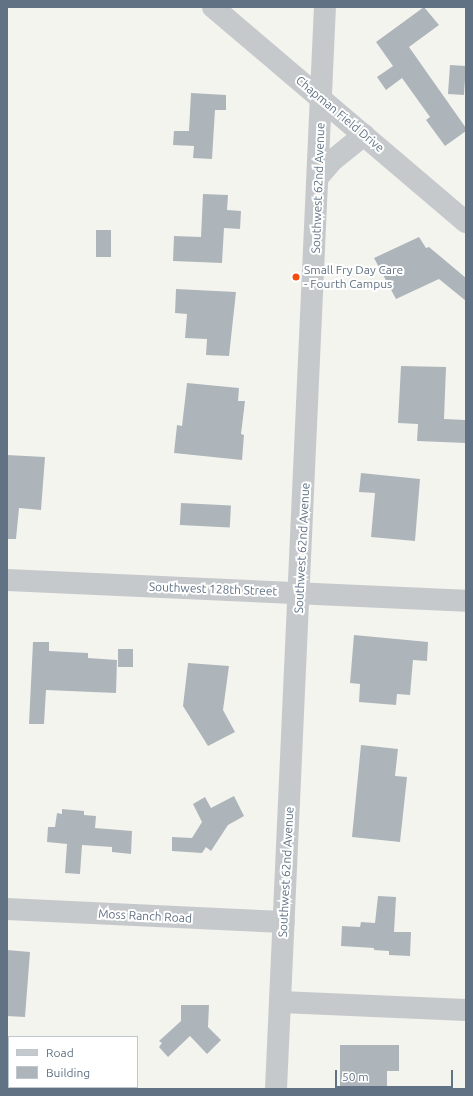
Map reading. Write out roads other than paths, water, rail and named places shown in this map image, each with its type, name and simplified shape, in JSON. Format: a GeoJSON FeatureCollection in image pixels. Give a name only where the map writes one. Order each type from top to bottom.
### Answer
{"type":"FeatureCollection","features":[{"type":"Feature","properties":{"kind":"street","name":"Chapman Field Drive"},"geometry":{"type":"LineString","coordinates":[[213,7],[466,222]]}},
{"type":"Feature","properties":{"kind":"street","name":"Southwest 62nd Avenue"},"geometry":{"type":"LineString","coordinates":[[276,1089],[319,176],[325,7]]}},
{"type":"Feature","properties":{"kind":"street"},"geometry":{"type":"LineString","coordinates":[[319,176],[338,155],[364,135]]}},
{"type":"Feature","properties":{"kind":"street","name":"Southwest 128th Street"},"geometry":{"type":"LineString","coordinates":[[7,580],[466,600]]}},
{"type":"Feature","properties":{"kind":"street","name":"Moss Ranch Road"},"geometry":{"type":"LineString","coordinates":[[7,909],[284,922]]}},
{"type":"Feature","properties":{"kind":"street"},"geometry":{"type":"LineString","coordinates":[[281,1002],[466,1010]]}},
{"type":"Feature","properties":{"kind":"place","name":"Small Fry Day Care - Fourth Campus"},"geometry":{"type":"Point","coordinates":[296,277]}}]}
